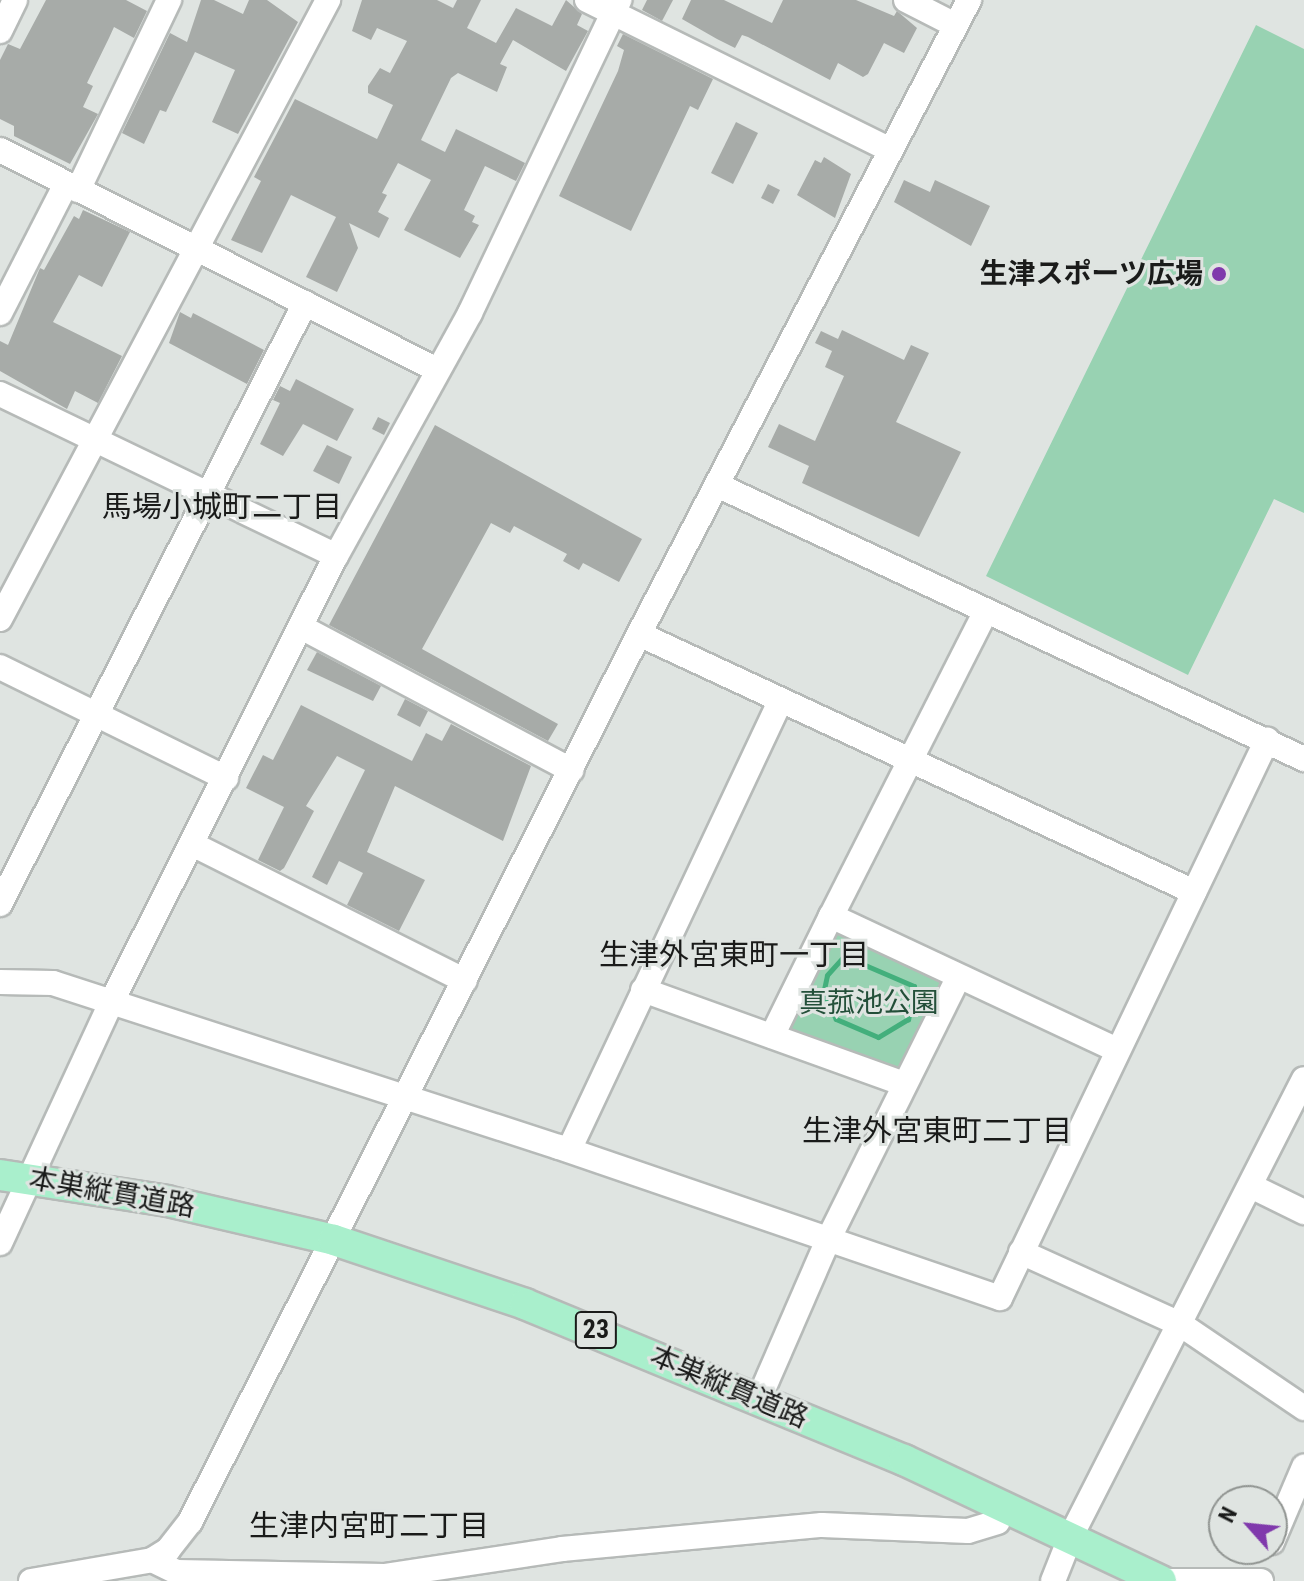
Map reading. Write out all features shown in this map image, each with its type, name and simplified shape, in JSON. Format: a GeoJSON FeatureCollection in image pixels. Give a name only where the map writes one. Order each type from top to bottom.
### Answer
{"type":"FeatureCollection","features":[{"type":"Feature","properties":{"kind":"main road","name":"本巣縦貫道路"},"geometry":{"type":"LineString","coordinates":[[12,1185],[193,1206],[592,1328],[758,1401],[904,1460],[1067,1545],[1125,1581]]}},
{"type":"Feature","properties":{"kind":"main road","name":"本巣縦貫道路"},"geometry":{"type":"LineString","coordinates":[[331,1247],[585,1344],[998,1522],[1161,1581]]}},
{"type":"Feature","properties":{"kind":"street"},"geometry":{"type":"LineString","coordinates":[[0,31],[15,0]]}},
{"type":"Feature","properties":{"kind":"street"},"geometry":{"type":"LineString","coordinates":[[0,313],[72,187],[169,0]]}},
{"type":"Feature","properties":{"kind":"street"},"geometry":{"type":"LineString","coordinates":[[0,619],[193,246],[328,0]]}},
{"type":"Feature","properties":{"kind":"street"},"geometry":{"type":"LineString","coordinates":[[587,0],[616,6],[890,150]]}},
{"type":"Feature","properties":{"kind":"street"},"geometry":{"type":"LineString","coordinates":[[906,0],[955,25]]}},
{"type":"Feature","properties":{"kind":"street"},"geometry":{"type":"LineString","coordinates":[[35,1581],[152,1560],[168,1550],[190,1522],[639,634],[969,0]]}},
{"type":"Feature","properties":{"kind":"street"},"geometry":{"type":"LineString","coordinates":[[0,1243],[12,1185],[112,1001],[336,556],[438,370],[616,6]]}},
{"type":"Feature","properties":{"kind":"street"},"geometry":{"type":"LineString","coordinates":[[0,150],[438,370]]}},
{"type":"Feature","properties":{"kind":"street"},"geometry":{"type":"LineString","coordinates":[[0,904],[305,303]]}},
{"type":"Feature","properties":{"kind":"street"},"geometry":{"type":"LineString","coordinates":[[0,394],[336,556]]}},
{"type":"Feature","properties":{"kind":"street"},"geometry":{"type":"LineString","coordinates":[[717,485],[1304,759]]}},
{"type":"Feature","properties":{"kind":"street"},"geometry":{"type":"LineString","coordinates":[[772,1036],[986,611]]}},
{"type":"Feature","properties":{"kind":"street"},"geometry":{"type":"LineString","coordinates":[[301,627],[571,770]]}},
{"type":"Feature","properties":{"kind":"street"},"geometry":{"type":"LineString","coordinates":[[639,634],[1194,892]]}},
{"type":"Feature","properties":{"kind":"street"},"geometry":{"type":"LineString","coordinates":[[0,667],[226,778]]}},
{"type":"Feature","properties":{"kind":"street"},"geometry":{"type":"LineString","coordinates":[[569,1150],[781,700]]}},
{"type":"Feature","properties":{"kind":"street"},"geometry":{"type":"LineString","coordinates":[[0,982],[53,983],[112,1001],[569,1150],[1000,1298],[1267,740]]}},
{"type":"Feature","properties":{"kind":"street"},"geometry":{"type":"LineString","coordinates":[[192,844],[465,981]]}},
{"type":"Feature","properties":{"kind":"street"},"geometry":{"type":"LineString","coordinates":[[831,916],[957,980],[1117,1050]]}},
{"type":"Feature","properties":{"kind":"street"},"geometry":{"type":"LineString","coordinates":[[758,1401],[828,1240],[957,980]]}},
{"type":"Feature","properties":{"kind":"street"},"geometry":{"type":"LineString","coordinates":[[643,990],[904,1084]]}},
{"type":"Feature","properties":{"kind":"street"},"geometry":{"type":"LineString","coordinates":[[1053,1581],[1067,1545],[1253,1187],[1304,1079]]}},
{"type":"Feature","properties":{"kind":"street"},"geometry":{"type":"LineString","coordinates":[[1253,1187],[1304,1212]]}},
{"type":"Feature","properties":{"kind":"street"},"geometry":{"type":"LineString","coordinates":[[1021,1252],[1180,1324],[1302,1400]]}},
{"type":"Feature","properties":{"kind":"street"},"geometry":{"type":"LineString","coordinates":[[1288,1504],[1304,1467]]}},
{"type":"Feature","properties":{"kind":"street"},"geometry":{"type":"LineString","coordinates":[[152,1560],[177,1572],[384,1578],[562,1549],[822,1525],[968,1531],[998,1522]]}},
{"type":"Feature","properties":{"kind":"street"},"geometry":{"type":"LineString","coordinates":[[1171,1581],[1258,1580]]}},
{"type":"Feature","properties":{"kind":"green space","name":"生津スポーツ広場"},"geometry":{"type":"Polygon","coordinates":[[[1256,25],[1304,49],[1304,513],[1274,499],[1188,675],[986,576],[1256,25]]]}},
{"type":"Feature","properties":{"kind":"green space","name":"真菰池公園"},"geometry":{"type":"Polygon","coordinates":[[[831,923],[947,976],[898,1075],[779,1029],[831,923]]]}},
{"type":"Feature","properties":{"kind":"building"},"geometry":{"type":"Polygon","coordinates":[[[46,0],[126,0],[147,11],[134,38],[114,27],[87,83],[93,86],[83,107],[98,114],[70,164],[14,136],[14,126],[0,119],[0,60],[8,44],[20,49],[46,0]]]}},
{"type":"Feature","properties":{"kind":"building"},"geometry":{"type":"Polygon","coordinates":[[[201,0],[214,0],[243,14],[249,0],[267,0],[298,22],[238,134],[212,122],[235,70],[195,52],[166,112],[160,110],[144,144],[122,133],[170,33],[187,42],[201,0]]]}},
{"type":"Feature","properties":{"kind":"building"},"geometry":{"type":"Polygon","coordinates":[[[362,0],[437,0],[453,8],[457,0],[481,0],[467,28],[496,43],[516,8],[552,26],[566,0],[582,14],[577,25],[588,31],[566,71],[513,40],[500,64],[507,67],[497,92],[458,73],[451,78],[421,140],[445,152],[456,129],[525,163],[516,181],[485,166],[464,210],[475,216],[472,222],[479,225],[460,258],[404,230],[431,180],[398,163],[382,193],[387,195],[378,212],[389,218],[379,238],[349,223],[358,248],[337,292],[306,277],[336,217],[291,195],[262,253],[231,240],[261,181],[254,177],[295,99],[377,139],[393,105],[368,93],[368,86],[380,68],[390,73],[407,41],[377,28],[371,40],[352,31],[362,0]]]}},
{"type":"Feature","properties":{"kind":"building"},"geometry":{"type":"Polygon","coordinates":[[[647,0],[673,0],[662,21],[642,10],[647,0]]]}},
{"type":"Feature","properties":{"kind":"building"},"geometry":{"type":"Polygon","coordinates":[[[691,0],[724,0],[772,23],[783,0],[856,0],[894,16],[897,11],[917,28],[904,53],[884,43],[868,74],[863,77],[838,63],[830,80],[748,37],[742,35],[735,48],[682,19],[691,0]]]}},
{"type":"Feature","properties":{"kind":"building"},"geometry":{"type":"Polygon","coordinates":[[[623,34],[713,79],[698,110],[690,106],[631,231],[559,196],[618,71],[624,50],[617,46],[623,34]]]}},
{"type":"Feature","properties":{"kind":"building"},"geometry":{"type":"Polygon","coordinates":[[[736,122],[758,133],[733,184],[711,173],[736,122]]]}},
{"type":"Feature","properties":{"kind":"building"},"geometry":{"type":"Polygon","coordinates":[[[824,157],[851,174],[835,218],[797,195],[815,160],[821,163],[824,157]]]}},
{"type":"Feature","properties":{"kind":"building"},"geometry":{"type":"Polygon","coordinates":[[[904,180],[930,192],[935,180],[990,206],[971,246],[894,202],[904,180]]]}},
{"type":"Feature","properties":{"kind":"building"},"geometry":{"type":"Polygon","coordinates":[[[768,184],[780,190],[773,204],[761,198],[768,184]]]}},
{"type":"Feature","properties":{"kind":"building"},"geometry":{"type":"Polygon","coordinates":[[[83,210],[130,232],[102,287],[79,275],[53,322],[122,356],[98,403],[75,391],[67,409],[0,371],[0,341],[8,345],[40,268],[44,270],[74,216],[79,219],[83,210]]]}},
{"type":"Feature","properties":{"kind":"building"},"geometry":{"type":"Polygon","coordinates":[[[180,312],[191,318],[193,313],[264,350],[247,384],[169,343],[180,312]]]}},
{"type":"Feature","properties":{"kind":"building"},"geometry":{"type":"Polygon","coordinates":[[[842,330],[904,360],[911,345],[929,353],[896,422],[961,452],[919,537],[802,483],[809,466],[768,447],[779,424],[815,441],[844,376],[825,367],[832,351],[815,343],[821,331],[838,339],[842,330]]]}},
{"type":"Feature","properties":{"kind":"building"},"geometry":{"type":"Polygon","coordinates":[[[296,379],[354,409],[337,441],[303,424],[283,456],[260,444],[280,403],[273,400],[280,386],[290,391],[296,379]]]}},
{"type":"Feature","properties":{"kind":"building"},"geometry":{"type":"Polygon","coordinates":[[[378,417],[390,423],[384,435],[372,429],[378,417]]]}},
{"type":"Feature","properties":{"kind":"building"},"geometry":{"type":"Polygon","coordinates":[[[435,425],[642,539],[619,582],[583,563],[579,570],[563,561],[567,554],[514,526],[510,533],[491,523],[422,649],[558,724],[548,741],[329,625],[435,425]]]}},
{"type":"Feature","properties":{"kind":"building"},"geometry":{"type":"Polygon","coordinates":[[[327,445],[352,457],[339,484],[313,471],[327,445]]]}},
{"type":"Feature","properties":{"kind":"building"},"geometry":{"type":"Polygon","coordinates":[[[317,652],[381,686],[373,701],[307,670],[317,652]]]}},
{"type":"Feature","properties":{"kind":"building"},"geometry":{"type":"Polygon","coordinates":[[[405,699],[428,711],[420,727],[397,715],[405,699]]]}},
{"type":"Feature","properties":{"kind":"building"},"geometry":{"type":"Polygon","coordinates":[[[301,705],[412,761],[426,733],[442,741],[451,724],[531,766],[503,841],[395,786],[367,852],[425,880],[399,931],[347,905],[363,873],[339,861],[327,885],[312,877],[365,770],[337,756],[306,806],[314,811],[284,868],[280,871],[258,860],[284,807],[246,788],[263,755],[273,760],[301,705]]]}},
{"type":"Feature","properties":{"kind":"waterway"},"geometry":{"type":"LineString","coordinates":[[844,956],[914,986],[908,1019],[878,1037],[836,1019],[823,994],[827,975],[844,956]]}},
{"type":"Feature","properties":{"kind":"place","name":"生津スポーツ広場"},"geometry":{"type":"Point","coordinates":[1219,274]}},
{"type":"Feature","properties":{"kind":"district","name":"馬場小城町二丁目"},"geometry":{"type":"Point","coordinates":[222,507]}},
{"type":"Feature","properties":{"kind":"district","name":"生津外宮東町一丁目"},"geometry":{"type":"Point","coordinates":[734,955]}},
{"type":"Feature","properties":{"kind":"district","name":"生津外宮東町二丁目"},"geometry":{"type":"Point","coordinates":[937,1131]}},
{"type":"Feature","properties":{"kind":"district","name":"生津内宮町二丁目"},"geometry":{"type":"Point","coordinates":[369,1526]}}]}
